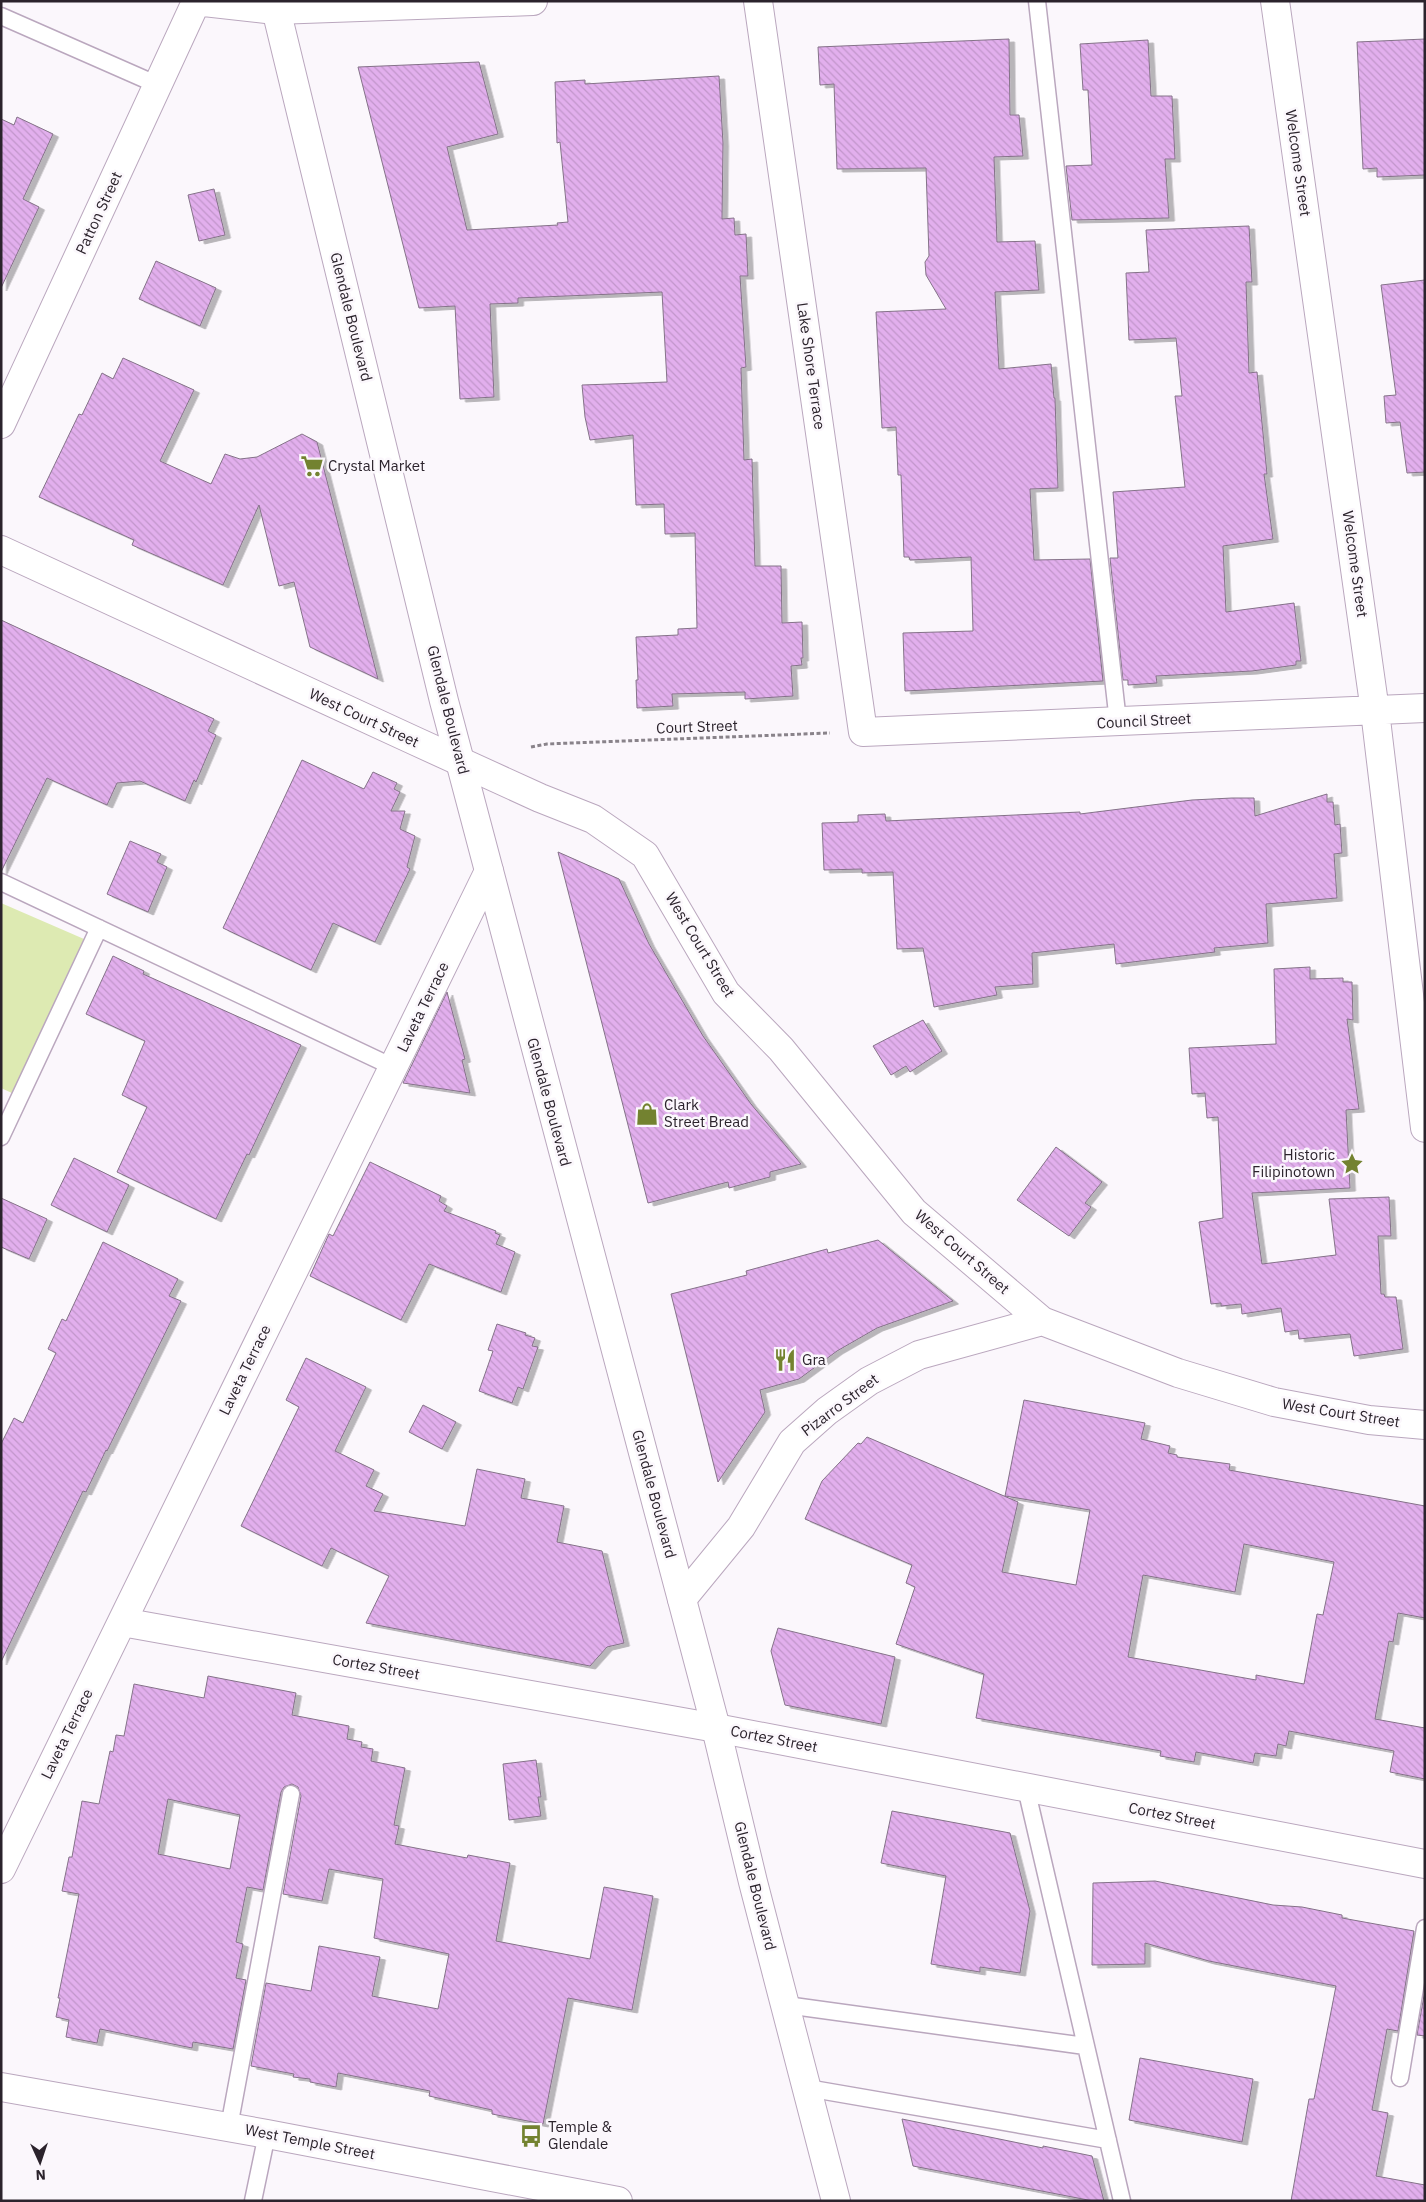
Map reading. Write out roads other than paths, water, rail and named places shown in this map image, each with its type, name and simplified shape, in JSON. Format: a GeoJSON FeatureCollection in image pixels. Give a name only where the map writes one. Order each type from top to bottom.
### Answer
{"type":"FeatureCollection","features":[{"type":"Feature","properties":{"kind":"street"},"geometry":{"type":"LineString","coordinates":[[196,1],[274,6],[533,1]]}},
{"type":"Feature","properties":{"kind":"street","name":"Patton Street"},"geometry":{"type":"LineString","coordinates":[[1,424],[196,1]]}},
{"type":"Feature","properties":{"kind":"street","name":"Lake Shore Terrace"},"geometry":{"type":"LineString","coordinates":[[758,1],[863,732]]}},
{"type":"Feature","properties":{"kind":"street","name":"Welcome Street"},"geometry":{"type":"LineString","coordinates":[[1276,1],[1375,711],[1425,1128]]}},
{"type":"Feature","properties":{"kind":"street","name":"Glendale Boulevard"},"geometry":{"type":"LineString","coordinates":[[274,6],[444,701],[716,1728],[753,1882],[836,2201]]}},
{"type":"Feature","properties":{"kind":"street","name":"West Court Street"},"geometry":{"type":"LineString","coordinates":[[1,550],[540,798],[593,819],[645,855],[726,993],[781,1050],[914,1212],[1042,1321],[1178,1373],[1274,1402],[1369,1420],[1425,1425]]}},
{"type":"Feature","properties":{"kind":"street","name":"Council Street"},"geometry":{"type":"LineString","coordinates":[[863,732],[1425,708]]}},
{"type":"Feature","properties":{"kind":"street","name":"Laveta Terrace"},"geometry":{"type":"LineString","coordinates":[[4,1857],[122,1622],[489,871]]}},
{"type":"Feature","properties":{"kind":"street","name":"Pizarro Street"},"geometry":{"type":"LineString","coordinates":[[682,1599],[741,1527],[792,1442],[828,1411],[869,1380],[919,1355],[1042,1321]]}},
{"type":"Feature","properties":{"kind":"street","name":"Cortez Street"},"geometry":{"type":"LineString","coordinates":[[122,1622],[716,1728],[1425,1864]]}},
{"type":"Feature","properties":{"kind":"street","name":"West Temple Street"},"geometry":{"type":"LineString","coordinates":[[1,2087],[267,2134],[618,2201]]}},
{"type":"Feature","properties":{"kind":"lane"},"geometry":{"type":"LineString","coordinates":[[1037,1],[1118,722]]}},
{"type":"Feature","properties":{"kind":"lane"},"geometry":{"type":"LineString","coordinates":[[1,16],[158,85]]}},
{"type":"Feature","properties":{"kind":"lane"},"geometry":{"type":"LineString","coordinates":[[1,882],[394,1067]]}},
{"type":"Feature","properties":{"kind":"lane"},"geometry":{"type":"LineString","coordinates":[[1,1137],[99,928]]}},
{"type":"Feature","properties":{"kind":"lane"},"geometry":{"type":"LineString","coordinates":[[1026,1788],[1122,2201]]}},
{"type":"Feature","properties":{"kind":"lane"},"geometry":{"type":"LineString","coordinates":[[229,2127],[291,1794]]}},
{"type":"Feature","properties":{"kind":"lane"},"geometry":{"type":"LineString","coordinates":[[1400,2078],[1425,1928]]}},
{"type":"Feature","properties":{"kind":"lane"},"geometry":{"type":"LineString","coordinates":[[786,2005],[1085,2046]]}},
{"type":"Feature","properties":{"kind":"lane"},"geometry":{"type":"LineString","coordinates":[[807,2088],[1108,2140]]}},
{"type":"Feature","properties":{"kind":"lane"},"geometry":{"type":"LineString","coordinates":[[253,2201],[267,2134]]}},
{"type":"Feature","properties":{"kind":"place","name":"Crystal Market"},"geometry":{"type":"Point","coordinates":[312,466]}},
{"type":"Feature","properties":{"kind":"place","name":"Clark Street Bread"},"geometry":{"type":"Point","coordinates":[647,1114]}},
{"type":"Feature","properties":{"kind":"place","name":"Historic Filipinotown"},"geometry":{"type":"Point","coordinates":[1352,1164]}},
{"type":"Feature","properties":{"kind":"place","name":"Gra"},"geometry":{"type":"Point","coordinates":[785,1360]}},
{"type":"Feature","properties":{"kind":"place","name":"Temple & Glendale"},"geometry":{"type":"Point","coordinates":[531,2136]}}]}
